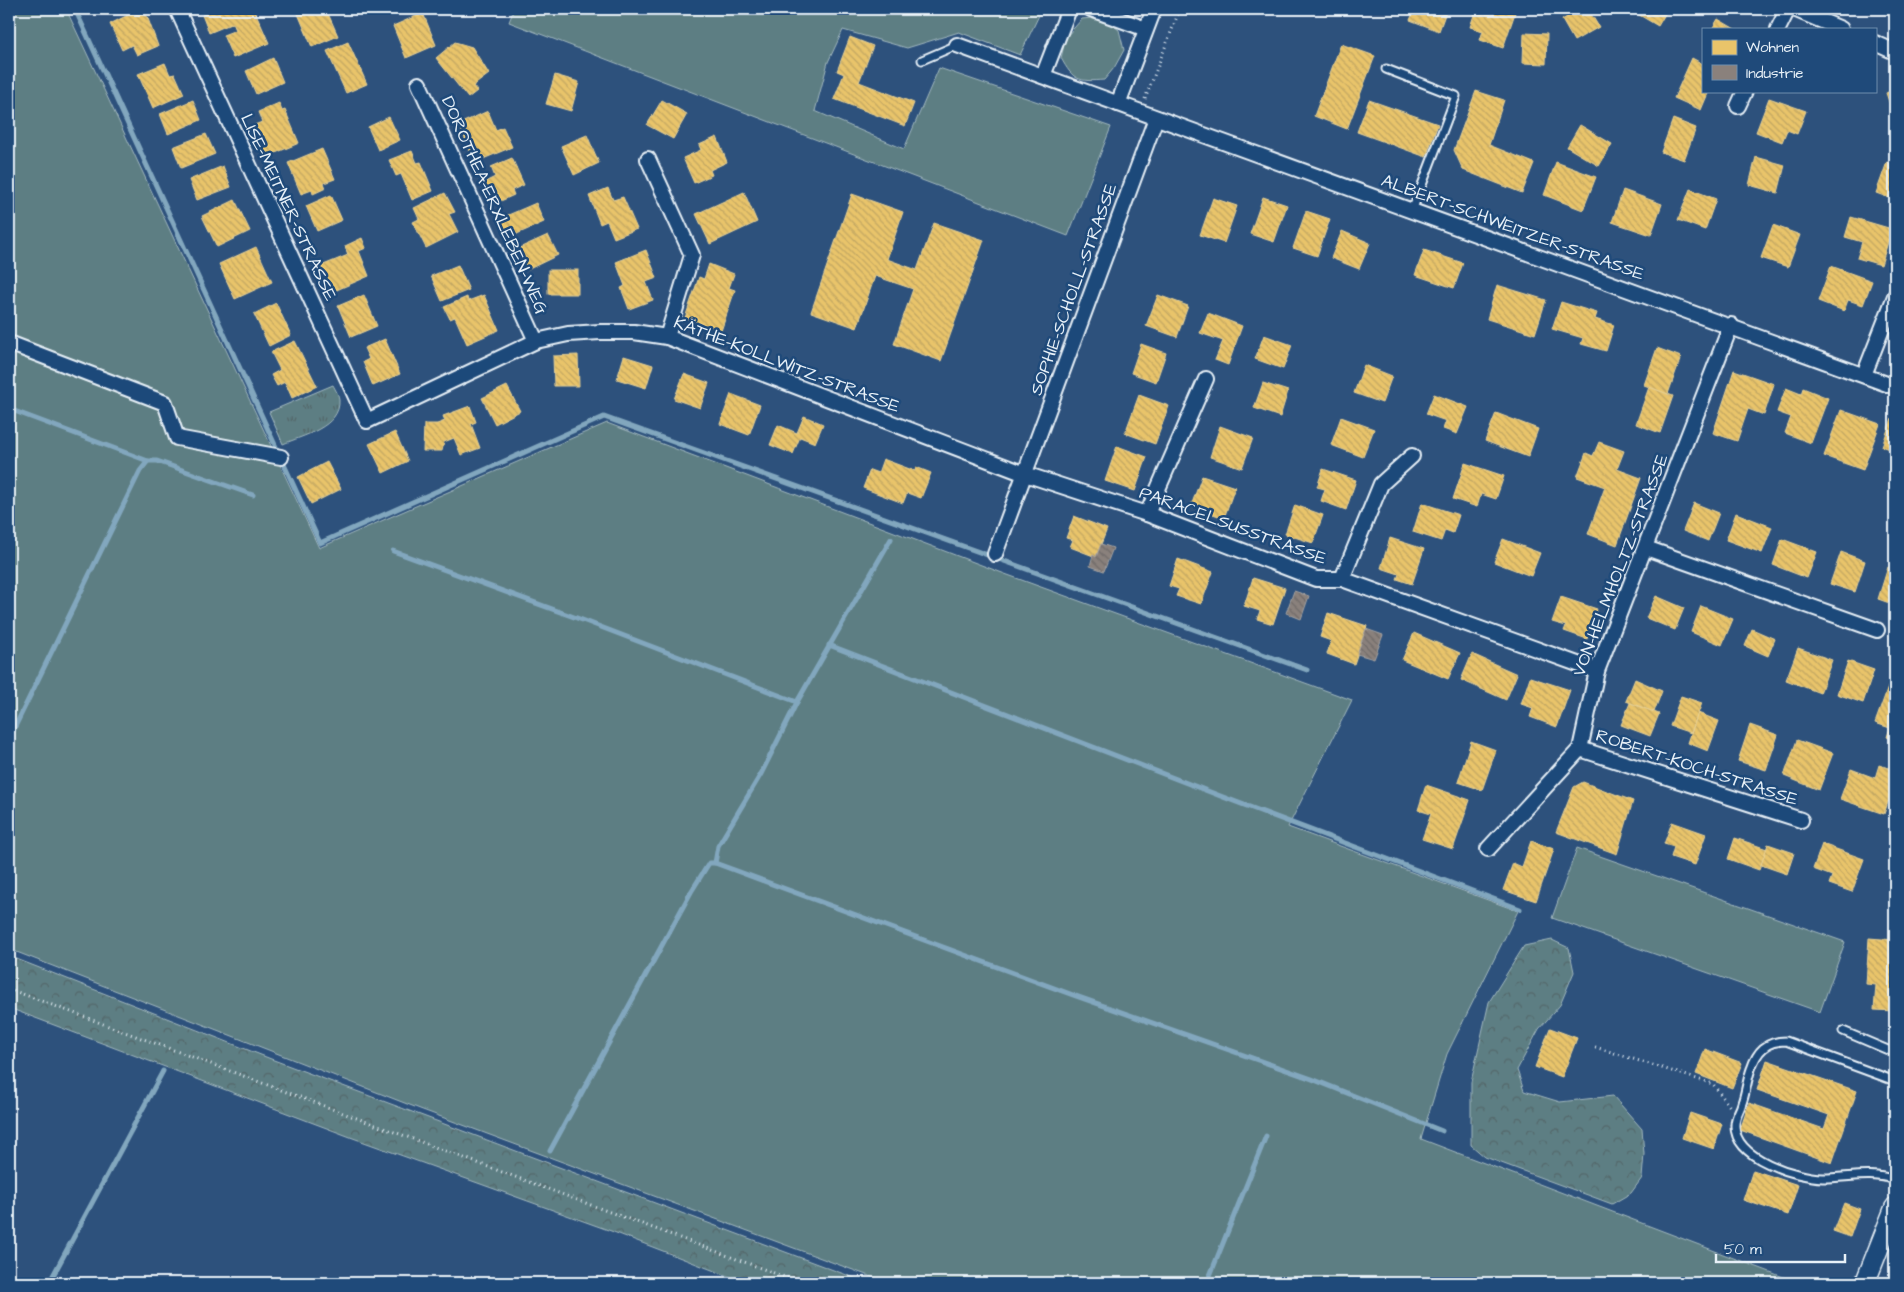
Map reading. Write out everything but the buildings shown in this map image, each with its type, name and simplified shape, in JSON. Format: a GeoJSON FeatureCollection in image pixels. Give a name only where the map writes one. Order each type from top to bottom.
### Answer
{"type":"FeatureCollection","features":[{"type":"Feature","properties":{"kind":"street","name":"LISE-MEITNER-STRASSE"},"geometry":{"type":"LineString","coordinates":[[177,9],[367,421]]}},
{"type":"Feature","properties":{"kind":"street"},"geometry":{"type":"LineString","coordinates":[[1043,76],[1069,9]]}},
{"type":"Feature","properties":{"kind":"street"},"geometry":{"type":"LineString","coordinates":[[1090,9],[1146,29]]}},
{"type":"Feature","properties":{"kind":"street"},"geometry":{"type":"LineString","coordinates":[[1118,104],[1154,9]]}},
{"type":"Feature","properties":{"kind":"street"},"geometry":{"type":"LineString","coordinates":[[1778,28],[1788,9]]}},
{"type":"Feature","properties":{"kind":"street"},"geometry":{"type":"LineString","coordinates":[[1794,9],[1839,28]]}},
{"type":"Feature","properties":{"kind":"street"},"geometry":{"type":"LineString","coordinates":[[1876,43],[1895,52]]}},
{"type":"Feature","properties":{"kind":"street","name":"ALBERT-SCHWEITZER-STRASSE"},"geometry":{"type":"LineString","coordinates":[[957,45],[1895,387]]}},
{"type":"Feature","properties":{"kind":"street","name":"DOROTHEA-ERXLEBEN-WEG"},"geometry":{"type":"LineString","coordinates":[[419,84],[536,341]]}},
{"type":"Feature","properties":{"kind":"street"},"geometry":{"type":"LineString","coordinates":[[1738,106],[1745,92]]}},
{"type":"Feature","properties":{"kind":"street","name":"SOPHIE-SCHOLL-STRASSE"},"geometry":{"type":"LineString","coordinates":[[995,554],[1156,118]]}},
{"type":"Feature","properties":{"kind":"street"},"geometry":{"type":"LineString","coordinates":[[648,159],[692,255],[667,337]]}},
{"type":"Feature","properties":{"kind":"street"},"geometry":{"type":"LineString","coordinates":[[1864,375],[1895,296]]}},
{"type":"Feature","properties":{"kind":"street","name":"VON-HELMHOLTZ-STRASSE"},"geometry":{"type":"LineString","coordinates":[[1488,850],[1580,749],[1598,672],[1731,326]]}},
{"type":"Feature","properties":{"kind":"street","name":"KÄTHE-KOLLWITZ-STRASSE"},"geometry":{"type":"LineString","coordinates":[[367,421],[536,341],[568,334],[634,332],[667,337],[1025,474]]}},
{"type":"Feature","properties":{"kind":"street"},"geometry":{"type":"LineString","coordinates":[[9,342],[164,403],[177,438],[281,457]]}},
{"type":"Feature","properties":{"kind":"street"},"geometry":{"type":"LineString","coordinates":[[1147,514],[1206,379]]}},
{"type":"Feature","properties":{"kind":"street"},"geometry":{"type":"LineString","coordinates":[[1342,579],[1381,484],[1412,456]]}},
{"type":"Feature","properties":{"kind":"street","name":"PARACELSUSSTRASSE"},"geometry":{"type":"LineString","coordinates":[[1025,474],[1147,514],[1316,579],[1342,579],[1598,672]]}},
{"type":"Feature","properties":{"kind":"street"},"geometry":{"type":"LineString","coordinates":[[1646,548],[1877,630]]}},
{"type":"Feature","properties":{"kind":"street","name":"ROBERT-KOCH-STRASSE"},"geometry":{"type":"LineString","coordinates":[[1580,749],[1801,820]]}},
{"type":"Feature","properties":{"kind":"street"},"geometry":{"type":"LineString","coordinates":[[1865,1283],[1895,1207]]}},
{"type":"Feature","properties":{"kind":"lane"},"geometry":{"type":"LineString","coordinates":[[922,60],[957,45]]}},
{"type":"Feature","properties":{"kind":"lane"},"geometry":{"type":"LineString","coordinates":[[1386,69],[1456,96],[1412,211]]}},
{"type":"Feature","properties":{"kind":"lane"},"geometry":{"type":"LineString","coordinates":[[1842,1031],[1895,1053]]}},
{"type":"Feature","properties":{"kind":"lane"},"geometry":{"type":"LineString","coordinates":[[1895,1081],[1786,1041],[1777,1041],[1767,1044],[1760,1050],[1751,1069],[1742,1104],[1736,1116],[1736,1134],[1743,1146],[1756,1158],[1805,1176],[1824,1178],[1871,1175],[1885,1176],[1895,1180]]}},
{"type":"Feature","properties":{"kind":"path"},"geometry":{"type":"LineString","coordinates":[[1140,112],[1180,9]]}},
{"type":"Feature","properties":{"kind":"path"},"geometry":{"type":"LineString","coordinates":[[9,989],[801,1283]]}},
{"type":"Feature","properties":{"kind":"path"},"geometry":{"type":"LineString","coordinates":[[1595,1047],[1713,1084],[1736,1116]]}},
{"type":"Feature","properties":{"kind":"green space"},"geometry":{"type":"Polygon","coordinates":[[[9,9],[66,9],[319,548],[607,423],[1005,574],[1352,700],[1288,827],[1518,911],[1447,1054],[1421,1139],[1799,1283],[888,1283],[420,1109],[9,949],[9,9]]]}},
{"type":"Feature","properties":{"kind":"green space"},"geometry":{"type":"Polygon","coordinates":[[[514,9],[1042,9],[1020,55],[959,32],[907,48],[843,30],[828,62],[815,111],[904,149],[939,68],[1111,127],[1068,236],[509,22],[514,9]]]}},
{"type":"Feature","properties":{"kind":"green space"},"geometry":{"type":"Polygon","coordinates":[[[1102,17],[1119,30],[1124,50],[1114,68],[1104,80],[1082,80],[1069,71],[1061,58],[1066,37],[1082,19],[1102,17]]]}},
{"type":"Feature","properties":{"kind":"green space"},"geometry":{"type":"Polygon","coordinates":[[[333,385],[339,400],[338,409],[334,417],[327,424],[310,434],[283,444],[269,412],[333,385]]]}},
{"type":"Feature","properties":{"kind":"green space"},"geometry":{"type":"Polygon","coordinates":[[[1577,848],[1845,942],[1820,1012],[1552,918],[1577,848]]]}},
{"type":"Feature","properties":{"kind":"green space"},"geometry":{"type":"Polygon","coordinates":[[[1552,940],[1569,948],[1574,972],[1560,1005],[1539,1029],[1517,1070],[1524,1091],[1560,1102],[1613,1096],[1642,1129],[1644,1154],[1642,1178],[1631,1193],[1612,1204],[1485,1157],[1471,1145],[1471,1082],[1489,1002],[1524,946],[1552,940]]]}},
{"type":"Feature","properties":{"kind":"green space"},"geometry":{"type":"Polygon","coordinates":[[[9,956],[271,1059],[868,1283],[746,1283],[611,1231],[353,1138],[9,1008],[9,956]]]}},
{"type":"Feature","properties":{"kind":"waterway"},"geometry":{"type":"LineString","coordinates":[[75,9],[320,543],[604,417],[1307,670]]}},
{"type":"Feature","properties":{"kind":"waterway"},"geometry":{"type":"LineString","coordinates":[[9,409],[148,461]]}},
{"type":"Feature","properties":{"kind":"waterway"},"geometry":{"type":"LineString","coordinates":[[9,739],[140,471],[148,461],[157,461],[253,495]]}},
{"type":"Feature","properties":{"kind":"waterway"},"geometry":{"type":"LineString","coordinates":[[715,863],[718,846],[761,774],[797,702],[891,539]]}},
{"type":"Feature","properties":{"kind":"waterway"},"geometry":{"type":"LineString","coordinates":[[393,551],[585,621],[797,702]]}},
{"type":"Feature","properties":{"kind":"waterway"},"geometry":{"type":"LineString","coordinates":[[829,645],[1520,909]]}},
{"type":"Feature","properties":{"kind":"waterway"},"geometry":{"type":"LineString","coordinates":[[550,1151],[691,892],[709,863],[715,863],[1073,995],[1312,1079],[1442,1131]]}},
{"type":"Feature","properties":{"kind":"waterway"},"geometry":{"type":"LineString","coordinates":[[49,1283],[163,1071]]}},
{"type":"Feature","properties":{"kind":"waterway"},"geometry":{"type":"LineString","coordinates":[[1207,1283],[1266,1136]]}}]}
